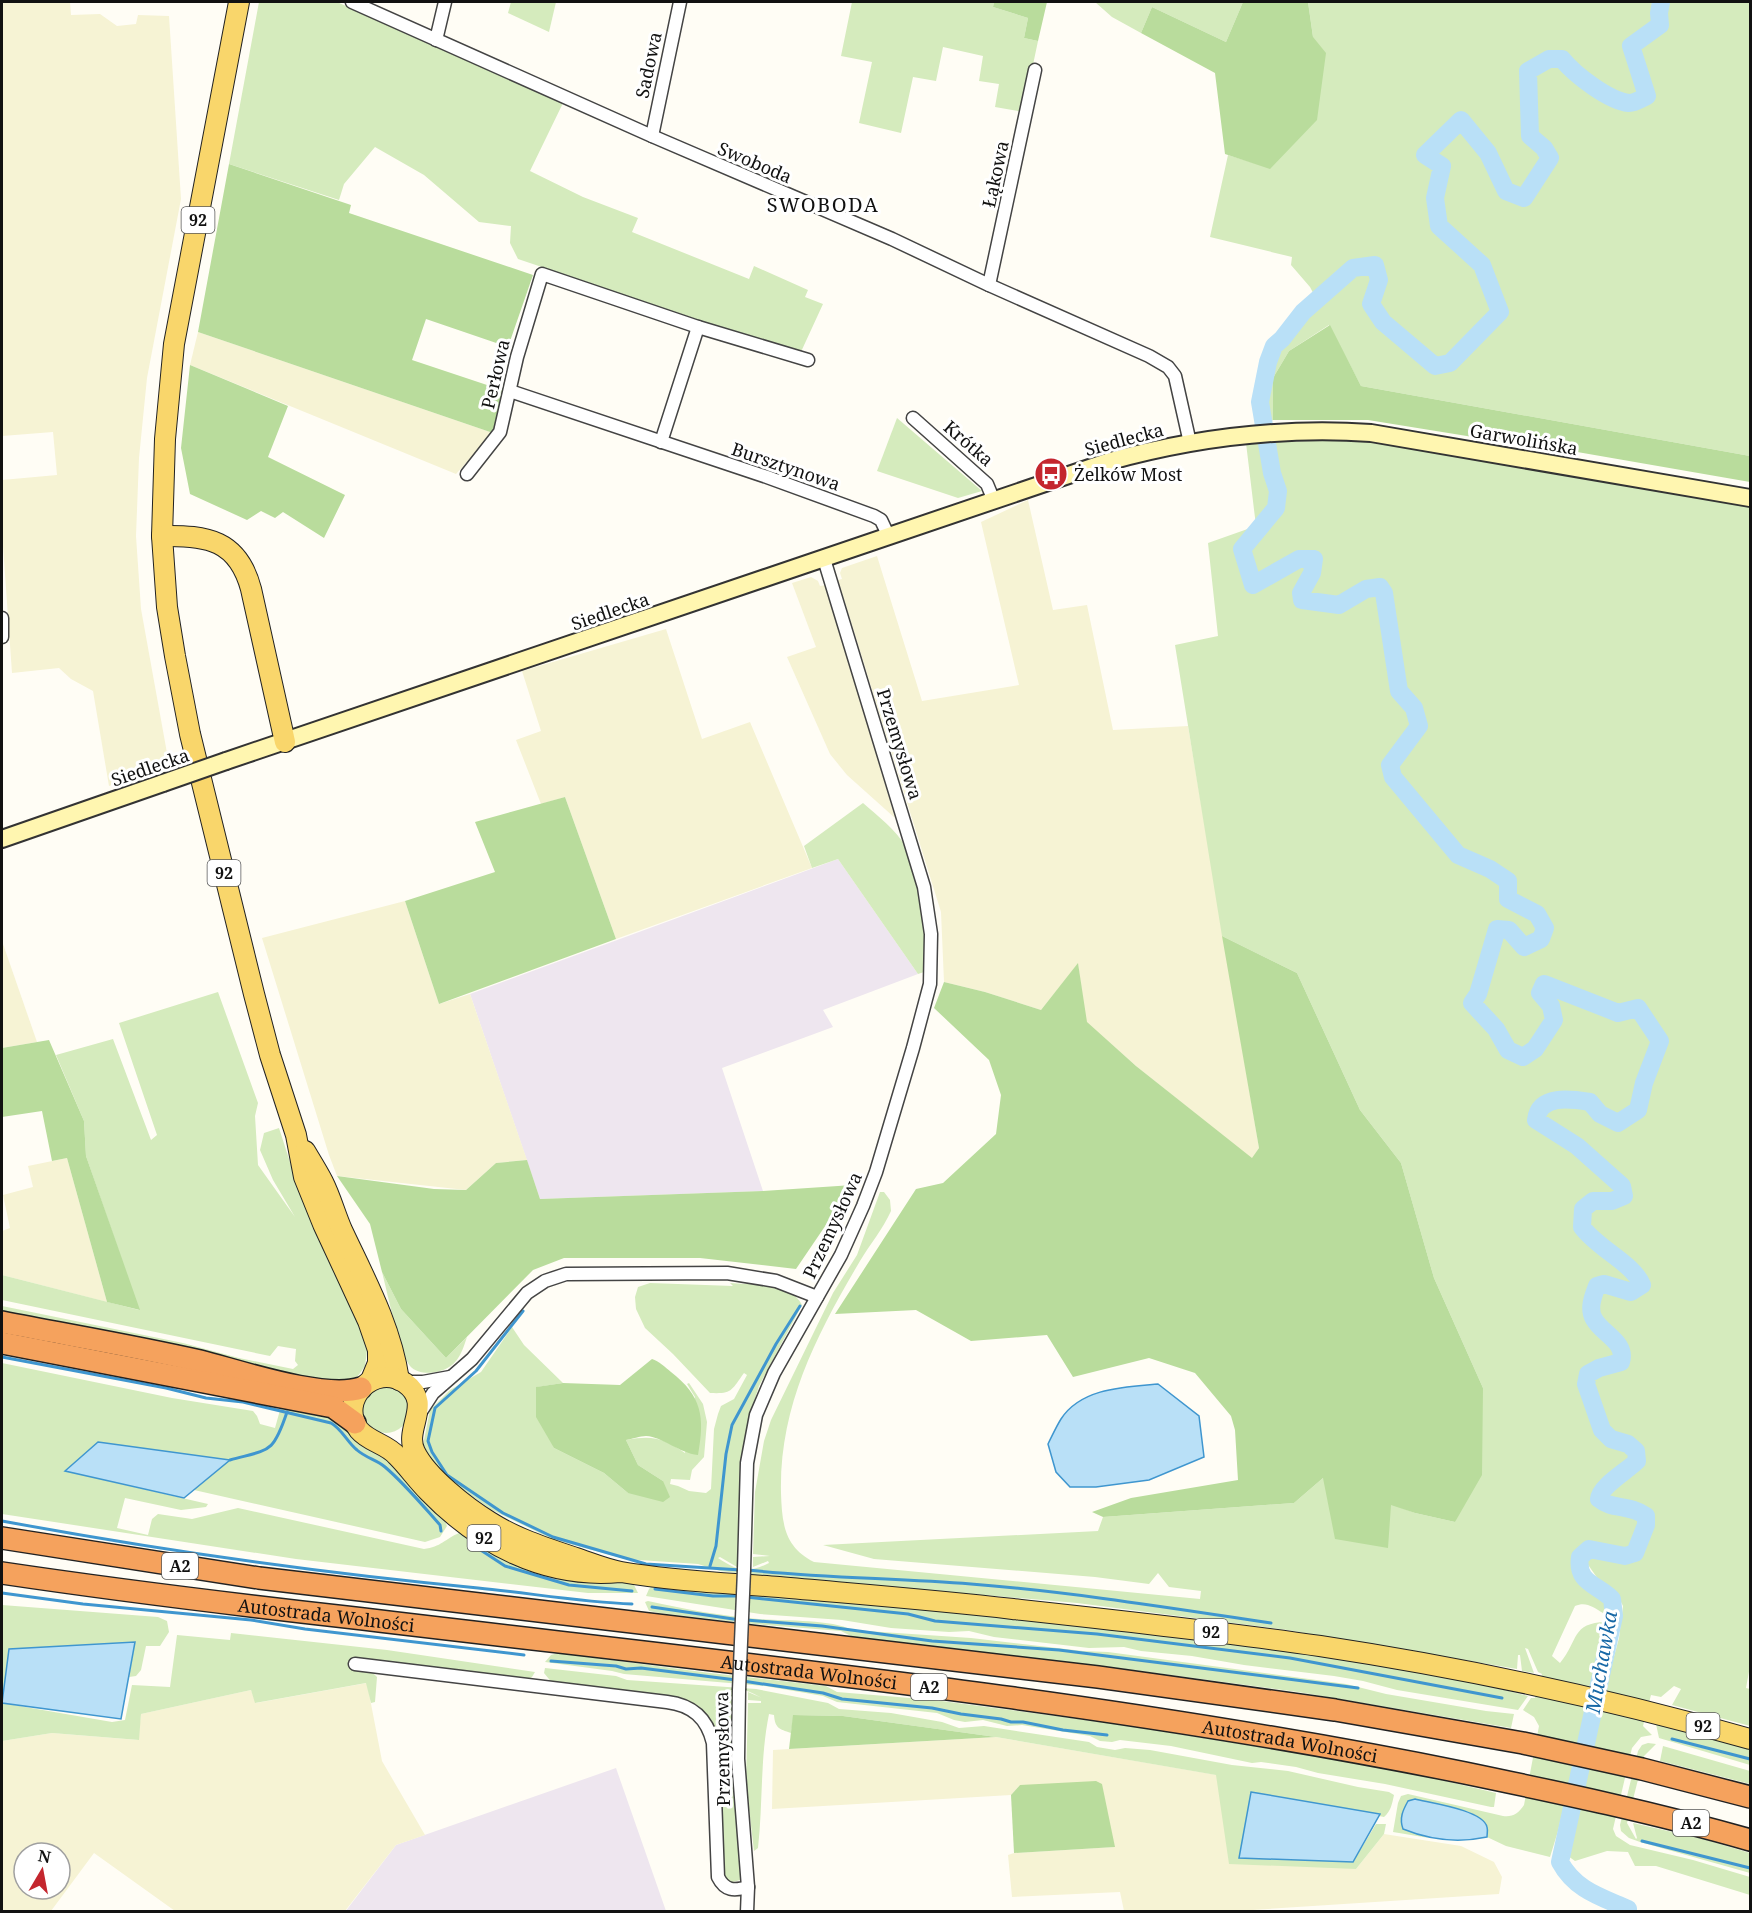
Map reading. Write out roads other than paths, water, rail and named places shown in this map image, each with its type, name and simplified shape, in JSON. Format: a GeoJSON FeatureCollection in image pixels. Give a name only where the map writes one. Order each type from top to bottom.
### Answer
{"type":"FeatureCollection","features":[{"type":"Feature","properties":{"kind":"highway"},"geometry":{"type":"LineString","coordinates":[[2,1322],[199,1361],[255,1376],[332,1391],[347,1392],[366,1384]]}},
{"type":"Feature","properties":{"kind":"highway"},"geometry":{"type":"LineString","coordinates":[[2,1343],[333,1407],[355,1423]]}},
{"type":"Feature","properties":{"kind":"highway","name":"Autostrada Wolności"},"geometry":{"type":"LineString","coordinates":[[2,1538],[259,1578],[1132,1682],[1335,1710],[1523,1743],[1642,1769],[1750,1797]]}},
{"type":"Feature","properties":{"kind":"highway","name":"Autostrada Wolności"},"geometry":{"type":"LineString","coordinates":[[2,1573],[153,1596],[962,1691],[1305,1743],[1631,1808],[1750,1840]]}},
{"type":"Feature","properties":{"kind":"main road","name":"92"},"geometry":{"type":"LineString","coordinates":[[239,2],[174,344],[165,440],[162,536],[170,631],[190,734],[268,1045],[296,1135],[304,1177],[374,1334],[378,1359],[353,1404],[355,1423],[364,1435],[394,1451],[427,1490],[481,1536],[526,1559],[570,1572],[588,1574],[620,1572],[980,1605],[1202,1630],[1399,1659],[1655,1713],[1750,1739]]}},
{"type":"Feature","properties":{"kind":"main road","name":"Garwolińska"},"geometry":{"type":"LineString","coordinates":[[1236,437],[1289,432],[1371,433],[1750,498]]}},
{"type":"Feature","properties":{"kind":"main road","name":"Siedlecka"},"geometry":{"type":"LineString","coordinates":[[2,839],[1107,462],[1190,443],[1236,437]]}},
{"type":"Feature","properties":{"kind":"main road"},"geometry":{"type":"LineString","coordinates":[[162,536],[187,535],[219,543],[234,554],[244,568],[251,588],[285,742]]}},
{"type":"Feature","properties":{"kind":"main road","name":"92"},"geometry":{"type":"LineString","coordinates":[[296,1135],[324,1183],[342,1230],[367,1280],[396,1355],[401,1381],[416,1397],[416,1422],[412,1440],[416,1454],[451,1493],[479,1515],[508,1532],[535,1544],[620,1572]]}},
{"type":"Feature","properties":{"kind":"main road"},"geometry":{"type":"LineString","coordinates":[[366,1384],[388,1377],[401,1381]]}},
{"type":"Feature","properties":{"kind":"main road"},"geometry":{"type":"LineString","coordinates":[[378,1442],[394,1442],[402,1438],[416,1422]]}},
{"type":"Feature","properties":{"kind":"street","name":"Swoboda"},"geometry":{"type":"LineString","coordinates":[[352,2],[652,136],[892,239],[1149,356],[1168,367],[1176,381],[1190,443]]}},
{"type":"Feature","properties":{"kind":"street"},"geometry":{"type":"LineString","coordinates":[[436,40],[445,2]]}},
{"type":"Feature","properties":{"kind":"street","name":"Sadowa"},"geometry":{"type":"LineString","coordinates":[[652,136],[680,2]]}},
{"type":"Feature","properties":{"kind":"street","name":"Łąkowa"},"geometry":{"type":"LineString","coordinates":[[989,285],[1035,70]]}},
{"type":"Feature","properties":{"kind":"street","name":"Perłowa"},"geometry":{"type":"LineString","coordinates":[[467,474],[500,432],[517,357],[542,274],[698,327]]}},
{"type":"Feature","properties":{"kind":"street"},"geometry":{"type":"LineString","coordinates":[[661,442],[698,327],[808,360]]}},
{"type":"Feature","properties":{"kind":"street","name":"Bursztynowa"},"geometry":{"type":"LineString","coordinates":[[510,391],[767,477],[874,516],[880,520],[889,537]]}},
{"type":"Feature","properties":{"kind":"street","name":"Krótka"},"geometry":{"type":"LineString","coordinates":[[913,418],[987,484],[994,501]]}},
{"type":"Feature","properties":{"kind":"street","name":"Przemysłowa"},"geometry":{"type":"LineString","coordinates":[[747,1911],[748,1887],[738,1773],[747,1463],[756,1415],[774,1373],[850,1236],[876,1172],[914,1048],[930,984],[931,934],[924,887],[824,559]]}},
{"type":"Feature","properties":{"kind":"street"},"geometry":{"type":"LineString","coordinates":[[2,618],[2,637]]}},
{"type":"Feature","properties":{"kind":"street"},"geometry":{"type":"LineString","coordinates":[[416,1422],[433,1393],[472,1359],[527,1293],[545,1281],[566,1274],[727,1273],[776,1281],[817,1297]]}},
{"type":"Feature","properties":{"kind":"street"},"geometry":{"type":"LineString","coordinates":[[401,1381],[423,1382],[452,1376]]}},
{"type":"Feature","properties":{"kind":"street"},"geometry":{"type":"LineString","coordinates":[[355,1664],[667,1702],[687,1707],[702,1719],[711,1734],[713,1743],[718,1877],[723,1886],[730,1889],[748,1887]]}},
{"type":"Feature","properties":{"kind":"water"},"geometry":{"type":"Polygon","coordinates":[[[1158,1384],[1199,1416],[1204,1457],[1149,1480],[1096,1487],[1070,1487],[1056,1472],[1048,1444],[1061,1419],[1080,1401],[1092,1395],[1118,1388],[1158,1384]]]}},
{"type":"Feature","properties":{"kind":"water"},"geometry":{"type":"Polygon","coordinates":[[[98,1442],[230,1460],[184,1498],[65,1471],[98,1442]]]}},
{"type":"Feature","properties":{"kind":"water"},"geometry":{"type":"Polygon","coordinates":[[[135,1642],[121,1719],[2,1703],[9,1649],[135,1642]]]}},
{"type":"Feature","properties":{"kind":"water"},"geometry":{"type":"Polygon","coordinates":[[[1251,1792],[1380,1814],[1353,1862],[1239,1858],[1251,1792]]]}},
{"type":"Feature","properties":{"kind":"water"},"geometry":{"type":"Polygon","coordinates":[[[1415,1799],[1456,1808],[1476,1816],[1487,1827],[1487,1837],[1466,1840],[1445,1839],[1424,1836],[1403,1829],[1401,1821],[1403,1811],[1408,1801],[1415,1799]]]}},
{"type":"Feature","properties":{"kind":"waterway","name":"Muchawka"},"geometry":{"type":"LineString","coordinates":[[1627,1912],[1628,1909],[1589,1892],[1566,1872],[1560,1862],[1614,1616],[1612,1599],[1584,1578],[1581,1572],[1580,1557],[1589,1549],[1625,1556],[1635,1553],[1646,1525],[1646,1516],[1640,1512],[1610,1505],[1599,1499],[1604,1489],[1637,1461],[1636,1451],[1628,1444],[1611,1439],[1602,1430],[1586,1384],[1588,1374],[1599,1368],[1621,1362],[1622,1355],[1617,1344],[1594,1319],[1591,1311],[1592,1302],[1597,1286],[1604,1284],[1631,1292],[1642,1285],[1631,1270],[1582,1227],[1583,1209],[1593,1201],[1612,1201],[1624,1196],[1622,1186],[1577,1146],[1536,1120],[1538,1112],[1549,1102],[1574,1100],[1590,1102],[1600,1114],[1618,1123],[1638,1110],[1644,1083],[1660,1041],[1638,1008],[1618,1013],[1544,984],[1540,993],[1551,1006],[1554,1020],[1535,1049],[1523,1057],[1508,1050],[1496,1029],[1472,1003],[1478,994],[1497,929],[1509,930],[1524,947],[1541,939],[1545,928],[1537,914],[1508,899],[1508,881],[1490,869],[1458,855],[1393,777],[1390,765],[1419,726],[1414,708],[1399,691],[1384,593],[1380,587],[1366,589],[1339,605],[1302,600],[1301,593],[1312,573],[1314,559],[1299,559],[1253,585],[1242,549],[1276,508],[1278,491],[1272,473],[1260,402],[1268,362],[1274,346],[1303,312],[1353,268],[1375,265],[1379,280],[1371,304],[1383,322],[1435,366],[1450,363],[1500,312],[1482,265],[1439,226],[1435,198],[1442,166],[1425,155],[1461,120],[1488,153],[1506,191],[1524,198],[1550,158],[1544,148],[1530,136],[1528,71],[1549,59],[1562,59],[1575,72],[1612,98],[1629,103],[1640,100],[1647,96],[1631,46],[1660,25],[1661,2]]}},
{"type":"Feature","properties":{"kind":"waterway"},"geometry":{"type":"LineString","coordinates":[[710,1566],[716,1546],[726,1454],[732,1425],[776,1344],[800,1306]]}},
{"type":"Feature","properties":{"kind":"waterway"},"geometry":{"type":"LineString","coordinates":[[523,1311],[476,1371],[435,1408],[428,1441],[432,1452],[447,1475],[503,1513],[553,1537],[646,1564],[741,1570]]}},
{"type":"Feature","properties":{"kind":"waterway"},"geometry":{"type":"LineString","coordinates":[[2,1357],[166,1388],[206,1398],[243,1402],[331,1423],[357,1450],[382,1465],[400,1481],[440,1525],[441,1531]]}},
{"type":"Feature","properties":{"kind":"waterway"},"geometry":{"type":"LineString","coordinates":[[230,1460],[268,1448],[278,1436],[287,1412]]}},
{"type":"Feature","properties":{"kind":"waterway"},"geometry":{"type":"LineString","coordinates":[[2,1521],[120,1542],[299,1568],[632,1604]]}},
{"type":"Feature","properties":{"kind":"waterway"},"geometry":{"type":"LineString","coordinates":[[473,1545],[505,1566],[569,1585],[632,1591]]}},
{"type":"Feature","properties":{"kind":"waterway"},"geometry":{"type":"LineString","coordinates":[[748,1570],[1009,1587],[1271,1623]]}},
{"type":"Feature","properties":{"kind":"waterway"},"geometry":{"type":"LineString","coordinates":[[655,1589],[713,1596],[740,1596]]}},
{"type":"Feature","properties":{"kind":"waterway"},"geometry":{"type":"LineString","coordinates":[[2,1593],[83,1604],[251,1620],[305,1629],[524,1655]]}},
{"type":"Feature","properties":{"kind":"waterway"},"geometry":{"type":"LineString","coordinates":[[746,1597],[908,1614],[935,1621],[1097,1634],[1290,1658],[1502,1698]]}},
{"type":"Feature","properties":{"kind":"waterway"},"geometry":{"type":"LineString","coordinates":[[652,1607],[740,1620]]}},
{"type":"Feature","properties":{"kind":"waterway"},"geometry":{"type":"LineString","coordinates":[[746,1620],[822,1626],[932,1641],[1059,1650],[1358,1688]]}},
{"type":"Feature","properties":{"kind":"waterway"},"geometry":{"type":"LineString","coordinates":[[551,1661],[616,1666],[626,1669],[641,1668],[736,1680]]}},
{"type":"Feature","properties":{"kind":"waterway"},"geometry":{"type":"LineString","coordinates":[[743,1681],[823,1693],[842,1699],[932,1708],[1107,1735]]}},
{"type":"Feature","properties":{"kind":"waterway"},"geometry":{"type":"LineString","coordinates":[[1672,1739],[1750,1759]]}},
{"type":"Feature","properties":{"kind":"waterway"},"geometry":{"type":"LineString","coordinates":[[1642,1841],[1750,1868]]}},
{"type":"Feature","properties":{"kind":"place","name":"Żelków Most"},"geometry":{"type":"Point","coordinates":[1051,474]}},
{"type":"Feature","properties":{"kind":"district","name":"SWOBODA"},"geometry":{"type":"Point","coordinates":[823,204]}}]}
